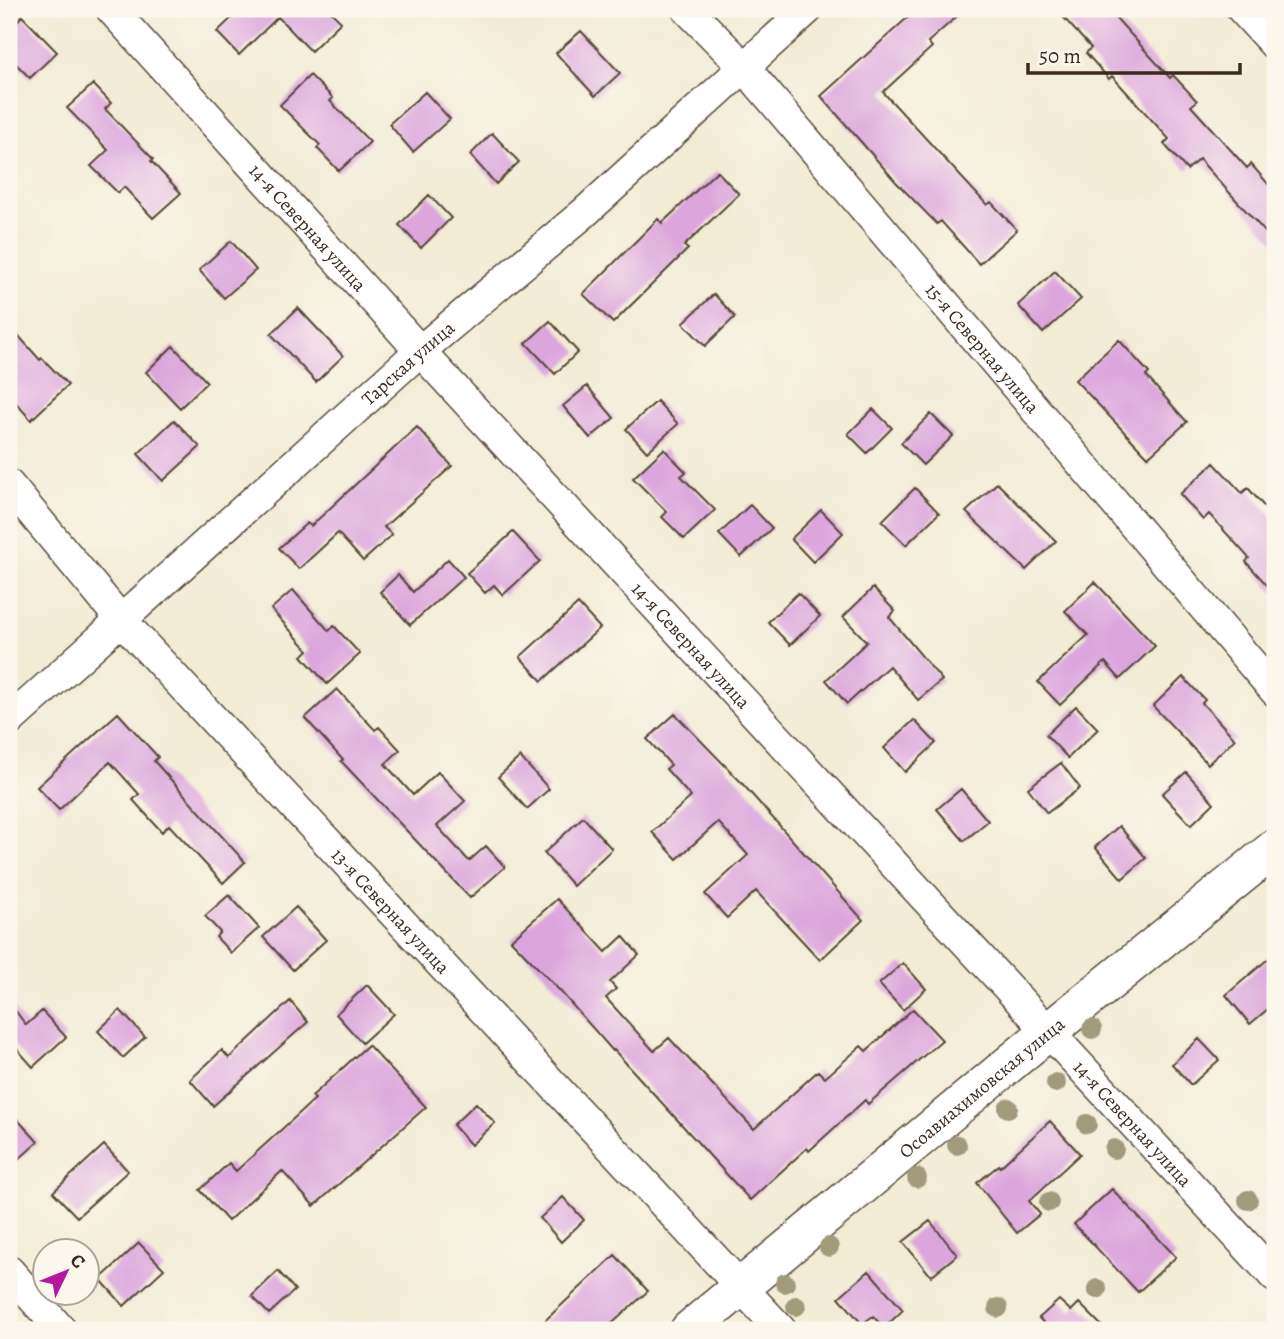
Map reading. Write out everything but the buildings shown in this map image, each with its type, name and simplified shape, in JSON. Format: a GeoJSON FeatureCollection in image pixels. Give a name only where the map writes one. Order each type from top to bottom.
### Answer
{"type":"FeatureCollection","features":[{"type":"Feature","properties":{"kind":"street","name":"14-я Северная улица"},"geometry":{"type":"LineString","coordinates":[[111,9],[420,351],[1275,1276]]}},
{"type":"Feature","properties":{"kind":"street","name":"15-я Северная улица"},"geometry":{"type":"LineString","coordinates":[[687,9],[744,67],[1275,691]]}},
{"type":"Feature","properties":{"kind":"street","name":"Тарская улица"},"geometry":{"type":"LineString","coordinates":[[9,721],[420,351],[584,213],[808,9]]}},
{"type":"Feature","properties":{"kind":"street"},"geometry":{"type":"LineString","coordinates":[[1242,9],[1275,45]]}},
{"type":"Feature","properties":{"kind":"street","name":"13-я Северная улица"},"geometry":{"type":"LineString","coordinates":[[9,485],[121,620],[781,1330]]}},
{"type":"Feature","properties":{"kind":"street","name":"Осоавиахимовская улица"},"geometry":{"type":"LineString","coordinates":[[689,1330],[1049,1031],[1275,848]]}},
{"type":"Feature","properties":{"kind":"street"},"geometry":{"type":"LineString","coordinates":[[9,1271],[61,1330]]}}]}
